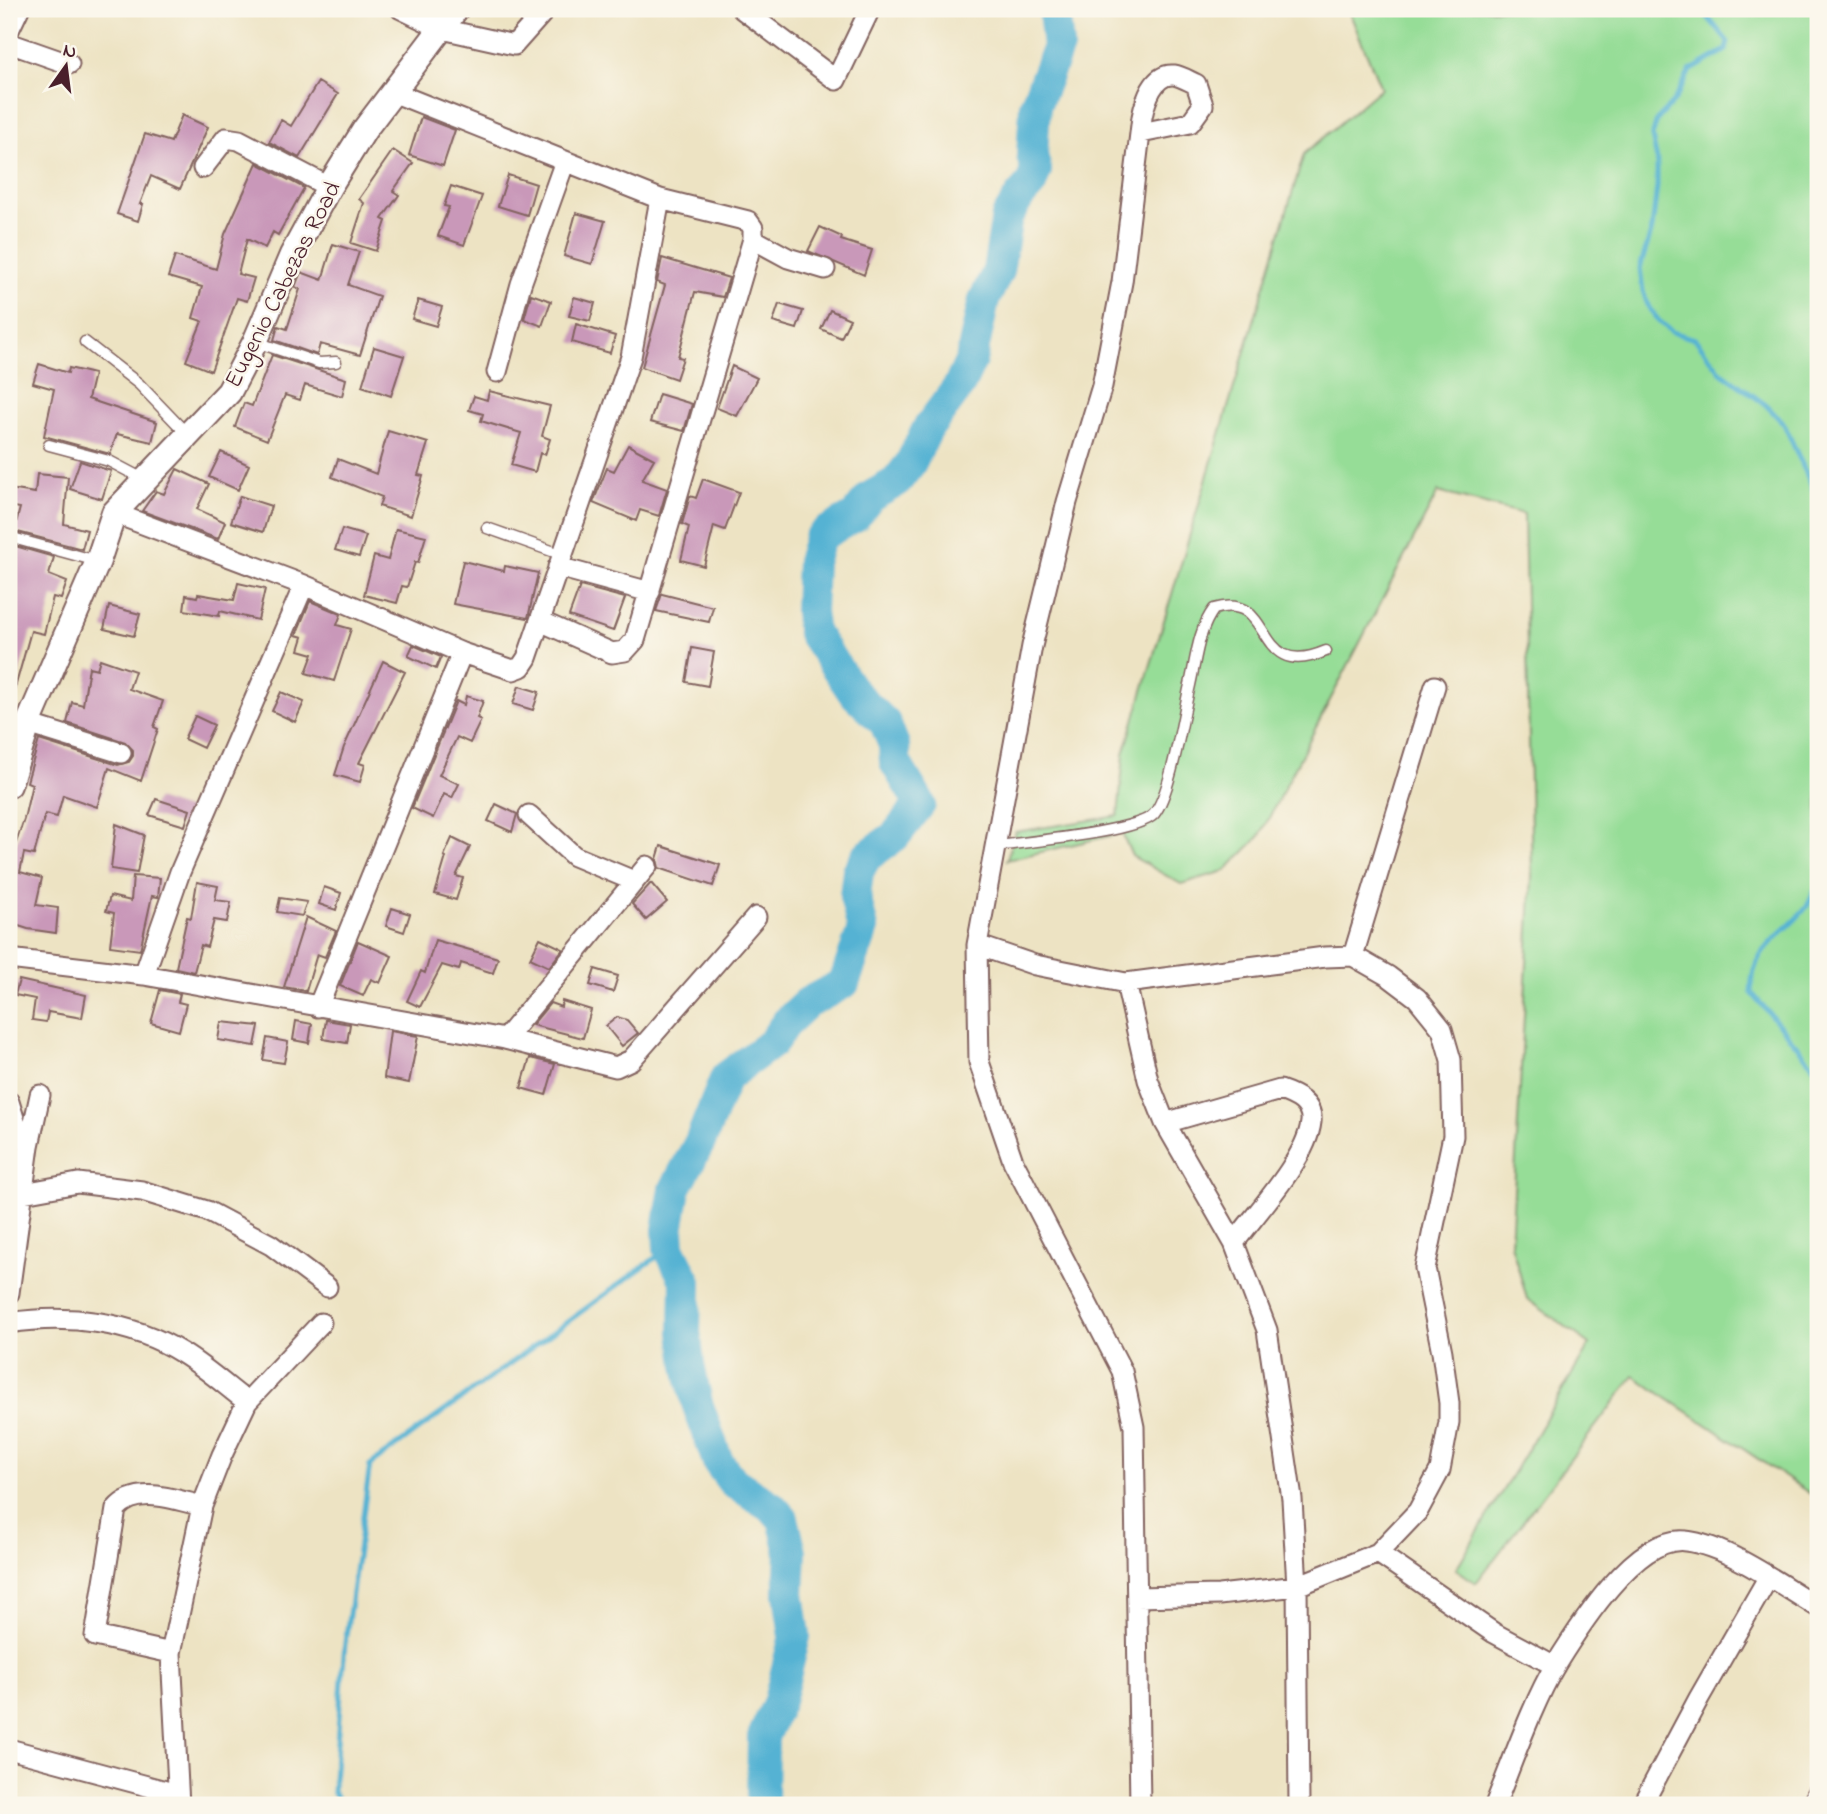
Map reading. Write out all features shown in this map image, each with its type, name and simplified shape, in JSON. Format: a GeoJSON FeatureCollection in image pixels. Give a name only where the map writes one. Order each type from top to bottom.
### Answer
{"type":"FeatureCollection","features":[{"type":"Feature","properties":{"kind":"street"},"geometry":{"type":"LineString","coordinates":[[9,30],[19,9]]}},
{"type":"Feature","properties":{"kind":"street"},"geometry":{"type":"LineString","coordinates":[[401,9],[442,29],[514,45],[546,9]]}},
{"type":"Feature","properties":{"kind":"street","name":"Eugenio Cabezas Road"},"geometry":{"type":"LineString","coordinates":[[9,785],[28,724],[98,561],[114,513],[229,392],[255,342],[292,255],[328,187],[365,129],[456,9]]}},
{"type":"Feature","properties":{"kind":"street"},"geometry":{"type":"LineString","coordinates":[[742,9],[836,80],[870,9]]}},
{"type":"Feature","properties":{"kind":"street"},"geometry":{"type":"LineString","coordinates":[[9,43],[69,64]]}},
{"type":"Feature","properties":{"kind":"street"},"geometry":{"type":"LineString","coordinates":[[394,93],[660,199],[748,221],[753,228],[753,239],[635,640],[618,654],[540,621]]}},
{"type":"Feature","properties":{"kind":"street"},"geometry":{"type":"LineString","coordinates":[[1140,1805],[1134,1427],[1122,1371],[1013,1161],[979,1062],[977,945],[1032,646],[1067,502],[1102,386],[1122,282],[1141,133]]}},
{"type":"Feature","properties":{"kind":"street"},"geometry":{"type":"LineString","coordinates":[[203,168],[226,138],[239,140],[328,187]]}},
{"type":"Feature","properties":{"kind":"street"},"geometry":{"type":"LineString","coordinates":[[497,372],[521,284],[565,161]]}},
{"type":"Feature","properties":{"kind":"street"},"geometry":{"type":"LineString","coordinates":[[114,513],[304,585],[462,653],[517,669],[527,658],[631,357],[660,199]]}},
{"type":"Feature","properties":{"kind":"street"},"geometry":{"type":"LineString","coordinates":[[753,239],[788,258],[825,269]]}},
{"type":"Feature","properties":{"kind":"street"},"geometry":{"type":"LineString","coordinates":[[561,561],[650,592]]}},
{"type":"Feature","properties":{"kind":"street"},"geometry":{"type":"LineString","coordinates":[[144,975],[180,872],[304,585]]}},
{"type":"Feature","properties":{"kind":"street"},"geometry":{"type":"LineString","coordinates":[[318,1007],[462,653]]}},
{"type":"Feature","properties":{"kind":"street"},"geometry":{"type":"LineString","coordinates":[[1353,956],[1435,686]]}},
{"type":"Feature","properties":{"kind":"street"},"geometry":{"type":"LineString","coordinates":[[28,724],[121,753]]}},
{"type":"Feature","properties":{"kind":"street"},"geometry":{"type":"LineString","coordinates":[[505,1039],[641,873],[574,856],[529,814]]}},
{"type":"Feature","properties":{"kind":"street"},"geometry":{"type":"LineString","coordinates":[[9,959],[144,975],[505,1039],[616,1067],[631,1060],[756,917]]}},
{"type":"Feature","properties":{"kind":"street"},"geometry":{"type":"LineString","coordinates":[[977,945],[1035,965],[1126,983],[1353,956],[1388,976],[1417,998],[1442,1029],[1454,1088],[1453,1136],[1425,1268],[1443,1352],[1449,1422],[1440,1469],[1418,1511],[1378,1553],[1297,1586],[1219,1595],[1138,1597]]}},
{"type":"Feature","properties":{"kind":"street"},"geometry":{"type":"LineString","coordinates":[[1126,983],[1148,1080],[1165,1124],[1234,1243],[1268,1330],[1292,1499],[1297,1586],[1299,1805]]}},
{"type":"Feature","properties":{"kind":"street"},"geometry":{"type":"LineString","coordinates":[[1165,1124],[1280,1090],[1296,1095],[1307,1107],[1311,1121],[1297,1158],[1234,1243]]}},
{"type":"Feature","properties":{"kind":"street"},"geometry":{"type":"LineString","coordinates":[[9,1293],[29,1146],[40,1095]]}},
{"type":"Feature","properties":{"kind":"street"},"geometry":{"type":"LineString","coordinates":[[9,1102],[18,1128],[29,1146]]}},
{"type":"Feature","properties":{"kind":"street"},"geometry":{"type":"LineString","coordinates":[[23,1192],[78,1183],[142,1191],[207,1211],[271,1245],[327,1287]]}},
{"type":"Feature","properties":{"kind":"street"},"geometry":{"type":"LineString","coordinates":[[9,1323],[49,1316],[95,1321],[139,1333],[181,1352],[247,1402]]}},
{"type":"Feature","properties":{"kind":"street"},"geometry":{"type":"LineString","coordinates":[[9,1749],[178,1799],[171,1653],[202,1506],[247,1402],[321,1322]]}},
{"type":"Feature","properties":{"kind":"street"},"geometry":{"type":"LineString","coordinates":[[171,1653],[94,1636],[117,1509],[123,1501],[148,1496],[202,1506]]}},
{"type":"Feature","properties":{"kind":"street"},"geometry":{"type":"LineString","coordinates":[[1495,1805],[1555,1665],[1617,1580],[1633,1562],[1658,1546],[1683,1540],[1712,1547],[1818,1607]]}},
{"type":"Feature","properties":{"kind":"street"},"geometry":{"type":"LineString","coordinates":[[1378,1553],[1494,1633],[1555,1665]]}},
{"type":"Feature","properties":{"kind":"street"},"geometry":{"type":"LineString","coordinates":[[1642,1805],[1768,1578]]}},
{"type":"Feature","properties":{"kind":"street"},"geometry":{"type":"LineString","coordinates":[[1812,1805],[1818,1793]]}},
{"type":"Feature","properties":{"kind":"lane"},"geometry":{"type":"LineString","coordinates":[[85,342],[139,384],[189,435]]}},
{"type":"Feature","properties":{"kind":"lane"},"geometry":{"type":"LineString","coordinates":[[255,342],[319,363],[336,362]]}},
{"type":"Feature","properties":{"kind":"lane"},"geometry":{"type":"LineString","coordinates":[[49,445],[109,461],[145,481]]}},
{"type":"Feature","properties":{"kind":"lane"},"geometry":{"type":"LineString","coordinates":[[487,528],[561,561]]}},
{"type":"Feature","properties":{"kind":"lane"},"geometry":{"type":"LineString","coordinates":[[9,537],[98,561]]}},
{"type":"Feature","properties":{"kind":"lane"},"geometry":{"type":"LineString","coordinates":[[997,846],[1120,828],[1145,821],[1153,815],[1166,788],[1202,633],[1214,609],[1233,606],[1242,609],[1252,616],[1281,654],[1291,660],[1308,659],[1326,651]]}},
{"type":"Feature","properties":{"kind":"green space"},"geometry":{"type":"Polygon","coordinates":[[[1348,9],[1818,9],[1818,1499],[1634,1376],[1476,1583],[1456,1569],[1590,1344],[1527,1299],[1511,1244],[1532,876],[1524,514],[1438,492],[1259,837],[1225,871],[1181,884],[1132,856],[1122,833],[1007,860],[1015,832],[1118,816],[1124,754],[1304,154],[1381,88],[1348,9]]]}},
{"type":"Feature","properties":{"kind":"building"},"geometry":{"type":"Polygon","coordinates":[[[318,82],[338,94],[299,158],[269,142],[281,120],[291,126],[318,82]]]}},
{"type":"Feature","properties":{"kind":"building"},"geometry":{"type":"Polygon","coordinates":[[[182,115],[208,127],[180,189],[151,176],[140,204],[143,204],[138,221],[117,214],[145,134],[171,142],[182,115]]]}},
{"type":"Feature","properties":{"kind":"building"},"geometry":{"type":"Polygon","coordinates":[[[421,117],[455,130],[443,166],[409,155],[421,117]]]}},
{"type":"Feature","properties":{"kind":"building"},"geometry":{"type":"Polygon","coordinates":[[[393,150],[413,163],[393,191],[399,195],[382,219],[386,221],[376,251],[351,243],[364,203],[359,199],[393,150]]]}},
{"type":"Feature","properties":{"kind":"building"},"geometry":{"type":"Polygon","coordinates":[[[257,163],[304,188],[278,235],[273,232],[265,248],[247,239],[238,274],[254,278],[247,301],[237,298],[211,371],[186,361],[202,321],[193,318],[202,287],[168,277],[175,256],[216,269],[225,234],[257,163]]]}},
{"type":"Feature","properties":{"kind":"building"},"geometry":{"type":"Polygon","coordinates":[[[508,175],[536,184],[527,215],[498,206],[508,175]]]}},
{"type":"Feature","properties":{"kind":"building"},"geometry":{"type":"Polygon","coordinates":[[[451,186],[482,196],[464,245],[438,236],[449,207],[444,206],[451,186]]]}},
{"type":"Feature","properties":{"kind":"building"},"geometry":{"type":"Polygon","coordinates":[[[576,213],[605,221],[592,264],[564,256],[576,213]]]}},
{"type":"Feature","properties":{"kind":"building"},"geometry":{"type":"Polygon","coordinates":[[[820,227],[842,237],[841,240],[872,250],[864,275],[808,251],[820,227]]]}},
{"type":"Feature","properties":{"kind":"building"},"geometry":{"type":"Polygon","coordinates":[[[333,244],[359,252],[348,285],[379,296],[360,355],[320,344],[317,355],[274,340],[278,326],[287,329],[300,289],[295,287],[301,272],[322,280],[333,244]]]}},
{"type":"Feature","properties":{"kind":"building"},"geometry":{"type":"Polygon","coordinates":[[[662,258],[729,278],[723,297],[695,292],[678,357],[683,358],[676,379],[642,367],[665,285],[657,282],[662,258]]]}},
{"type":"Feature","properties":{"kind":"building"},"geometry":{"type":"Polygon","coordinates":[[[531,294],[551,301],[542,326],[524,319],[531,294]]]}},
{"type":"Feature","properties":{"kind":"building"},"geometry":{"type":"Polygon","coordinates":[[[574,297],[595,303],[590,321],[569,316],[574,297]]]}},
{"type":"Feature","properties":{"kind":"building"},"geometry":{"type":"Polygon","coordinates":[[[418,300],[442,307],[436,326],[412,319],[418,300]]]}},
{"type":"Feature","properties":{"kind":"building"},"geometry":{"type":"Polygon","coordinates":[[[779,304],[803,311],[797,329],[773,322],[779,304]]]}},
{"type":"Feature","properties":{"kind":"building"},"geometry":{"type":"Polygon","coordinates":[[[830,310],[850,319],[841,338],[821,329],[830,310]]]}},
{"type":"Feature","properties":{"kind":"building"},"geometry":{"type":"Polygon","coordinates":[[[576,324],[615,336],[610,353],[572,342],[576,324]]]}},
{"type":"Feature","properties":{"kind":"building"},"geometry":{"type":"Polygon","coordinates":[[[374,347],[404,356],[391,396],[362,386],[374,347]]]}},
{"type":"Feature","properties":{"kind":"building"},"geometry":{"type":"Polygon","coordinates":[[[272,355],[346,379],[342,396],[305,385],[300,400],[285,395],[267,440],[235,427],[244,403],[252,406],[272,355]]]}},
{"type":"Feature","properties":{"kind":"building"},"geometry":{"type":"Polygon","coordinates":[[[39,364],[68,373],[69,368],[94,374],[88,399],[157,422],[152,442],[117,434],[110,454],[44,436],[54,389],[33,383],[39,364]]]}},
{"type":"Feature","properties":{"kind":"building"},"geometry":{"type":"Polygon","coordinates":[[[732,366],[757,378],[737,416],[717,408],[732,366]]]}},
{"type":"Feature","properties":{"kind":"building"},"geometry":{"type":"Polygon","coordinates":[[[489,391],[550,406],[542,436],[550,439],[545,455],[540,453],[535,472],[511,465],[521,433],[481,421],[483,414],[469,410],[474,396],[487,400],[489,391]]]}},
{"type":"Feature","properties":{"kind":"building"},"geometry":{"type":"Polygon","coordinates":[[[659,394],[692,404],[684,431],[650,422],[659,394]]]}},
{"type":"Feature","properties":{"kind":"building"},"geometry":{"type":"Polygon","coordinates":[[[388,431],[428,443],[418,475],[423,476],[411,516],[379,506],[382,497],[332,477],[338,459],[376,474],[388,431]]]}},
{"type":"Feature","properties":{"kind":"building"},"geometry":{"type":"Polygon","coordinates":[[[628,445],[654,459],[642,480],[667,489],[659,516],[640,510],[636,521],[593,503],[607,468],[614,471],[628,445]]]}},
{"type":"Feature","properties":{"kind":"building"},"geometry":{"type":"Polygon","coordinates":[[[221,452],[249,465],[238,490],[209,477],[221,452]]]}},
{"type":"Feature","properties":{"kind":"building"},"geometry":{"type":"Polygon","coordinates":[[[80,461],[111,471],[102,499],[70,489],[80,461]]]}},
{"type":"Feature","properties":{"kind":"building"},"geometry":{"type":"Polygon","coordinates":[[[177,469],[209,484],[197,509],[225,522],[218,539],[142,511],[156,491],[164,494],[177,469]]]}},
{"type":"Feature","properties":{"kind":"building"},"geometry":{"type":"Polygon","coordinates":[[[37,474],[68,477],[64,524],[87,530],[82,549],[14,531],[20,508],[9,506],[9,489],[35,493],[37,474]]]}},
{"type":"Feature","properties":{"kind":"building"},"geometry":{"type":"Polygon","coordinates":[[[703,479],[739,492],[725,530],[714,526],[704,566],[681,560],[689,527],[682,524],[690,496],[696,498],[703,479]]]}},
{"type":"Feature","properties":{"kind":"building"},"geometry":{"type":"Polygon","coordinates":[[[240,496],[271,506],[263,532],[231,522],[240,496]]]}},
{"type":"Feature","properties":{"kind":"building"},"geometry":{"type":"Polygon","coordinates":[[[342,529],[366,536],[359,557],[335,550],[342,529]]]}},
{"type":"Feature","properties":{"kind":"building"},"geometry":{"type":"Polygon","coordinates":[[[396,529],[426,536],[418,563],[415,562],[407,587],[402,586],[397,603],[364,595],[374,556],[388,560],[396,529]]]}},
{"type":"Feature","properties":{"kind":"building"},"geometry":{"type":"Polygon","coordinates":[[[15,546],[54,557],[49,575],[67,582],[61,599],[53,597],[44,634],[31,631],[13,695],[9,694],[9,566],[15,546]]]}},
{"type":"Feature","properties":{"kind":"building"},"geometry":{"type":"Polygon","coordinates":[[[463,561],[504,571],[505,566],[538,573],[528,618],[453,604],[463,561]]]}},
{"type":"Feature","properties":{"kind":"building"},"geometry":{"type":"Polygon","coordinates":[[[238,583],[265,589],[258,620],[220,611],[219,616],[184,610],[186,595],[197,597],[198,594],[234,600],[238,583]]]}},
{"type":"Feature","properties":{"kind":"building"},"geometry":{"type":"Polygon","coordinates":[[[580,586],[625,598],[613,631],[569,616],[580,586]]]}},
{"type":"Feature","properties":{"kind":"building"},"geometry":{"type":"Polygon","coordinates":[[[662,594],[713,607],[709,622],[656,611],[662,594]]]}},
{"type":"Feature","properties":{"kind":"building"},"geometry":{"type":"Polygon","coordinates":[[[310,601],[341,614],[337,625],[351,629],[334,681],[306,673],[313,654],[299,650],[303,637],[296,635],[310,601]]]}},
{"type":"Feature","properties":{"kind":"building"},"geometry":{"type":"Polygon","coordinates":[[[109,606],[140,614],[134,636],[104,629],[109,606]]]}},
{"type":"Feature","properties":{"kind":"building"},"geometry":{"type":"Polygon","coordinates":[[[413,645],[441,657],[436,669],[408,656],[413,645]]]}},
{"type":"Feature","properties":{"kind":"building"},"geometry":{"type":"Polygon","coordinates":[[[692,648],[714,652],[708,686],[686,682],[692,648]]]}},
{"type":"Feature","properties":{"kind":"building"},"geometry":{"type":"Polygon","coordinates":[[[100,659],[135,671],[129,689],[163,701],[154,727],[158,729],[141,781],[109,768],[97,807],[63,795],[57,817],[45,814],[34,855],[24,853],[20,872],[42,878],[36,905],[58,908],[56,933],[28,929],[9,923],[9,841],[16,843],[24,819],[32,784],[27,782],[39,740],[118,765],[129,762],[133,756],[133,750],[125,742],[67,723],[72,702],[83,705],[89,667],[97,669],[100,659]]]}},
{"type":"Feature","properties":{"kind":"building"},"geometry":{"type":"Polygon","coordinates":[[[383,661],[405,672],[359,763],[365,765],[360,782],[335,775],[344,747],[383,661]]]}},
{"type":"Feature","properties":{"kind":"building"},"geometry":{"type":"Polygon","coordinates":[[[519,686],[539,692],[533,710],[513,704],[519,686]]]}},
{"type":"Feature","properties":{"kind":"building"},"geometry":{"type":"Polygon","coordinates":[[[281,692],[304,702],[295,722],[272,711],[281,692]]]}},
{"type":"Feature","properties":{"kind":"building"},"geometry":{"type":"Polygon","coordinates":[[[466,696],[483,701],[477,718],[481,720],[470,743],[457,737],[439,775],[459,784],[452,798],[444,794],[433,818],[412,808],[456,701],[464,705],[466,696]]]}},
{"type":"Feature","properties":{"kind":"building"},"geometry":{"type":"Polygon","coordinates":[[[195,716],[214,725],[203,748],[184,739],[195,716]]]}},
{"type":"Feature","properties":{"kind":"building"},"geometry":{"type":"Polygon","coordinates":[[[156,799],[190,810],[185,826],[149,815],[156,799]]]}},
{"type":"Feature","properties":{"kind":"building"},"geometry":{"type":"Polygon","coordinates":[[[496,804],[517,814],[512,832],[488,821],[496,804]]]}},
{"type":"Feature","properties":{"kind":"building"},"geometry":{"type":"Polygon","coordinates":[[[116,824],[144,835],[137,873],[111,869],[116,824]]]}},
{"type":"Feature","properties":{"kind":"building"},"geometry":{"type":"Polygon","coordinates":[[[452,838],[470,847],[456,876],[463,878],[456,900],[435,894],[446,857],[444,856],[452,838]]]}},
{"type":"Feature","properties":{"kind":"building"},"geometry":{"type":"Polygon","coordinates":[[[661,846],[720,865],[713,886],[659,868],[657,859],[661,846]]]}},
{"type":"Feature","properties":{"kind":"building"},"geometry":{"type":"Polygon","coordinates":[[[133,876],[160,878],[158,897],[152,896],[140,950],[110,946],[114,913],[106,911],[110,896],[131,901],[133,876]]]}},
{"type":"Feature","properties":{"kind":"building"},"geometry":{"type":"Polygon","coordinates":[[[197,882],[218,886],[215,900],[231,902],[227,922],[214,920],[207,947],[201,945],[194,972],[176,968],[187,917],[191,918],[197,882]]]}},
{"type":"Feature","properties":{"kind":"building"},"geometry":{"type":"Polygon","coordinates":[[[651,883],[667,902],[646,920],[632,904],[651,883]]]}},
{"type":"Feature","properties":{"kind":"building"},"geometry":{"type":"Polygon","coordinates":[[[324,887],[341,893],[336,910],[319,904],[324,887]]]}},
{"type":"Feature","properties":{"kind":"building"},"geometry":{"type":"Polygon","coordinates":[[[280,898],[307,902],[302,916],[277,912],[280,898]]]}},
{"type":"Feature","properties":{"kind":"building"},"geometry":{"type":"Polygon","coordinates":[[[392,908],[410,914],[404,932],[386,926],[392,908]]]}},
{"type":"Feature","properties":{"kind":"building"},"geometry":{"type":"Polygon","coordinates":[[[306,917],[336,931],[325,957],[317,954],[306,991],[284,987],[306,917]]]}},
{"type":"Feature","properties":{"kind":"building"},"geometry":{"type":"Polygon","coordinates":[[[540,938],[563,949],[549,967],[530,958],[540,938]]]}},
{"type":"Feature","properties":{"kind":"building"},"geometry":{"type":"Polygon","coordinates":[[[435,940],[498,958],[493,973],[461,963],[459,970],[442,965],[420,1007],[407,1001],[421,971],[425,973],[435,940]]]}},
{"type":"Feature","properties":{"kind":"building"},"geometry":{"type":"Polygon","coordinates":[[[358,941],[392,956],[380,983],[371,979],[363,996],[340,986],[358,941]]]}},
{"type":"Feature","properties":{"kind":"building"},"geometry":{"type":"Polygon","coordinates":[[[595,969],[618,976],[613,992],[590,985],[595,969]]]}},
{"type":"Feature","properties":{"kind":"building"},"geometry":{"type":"Polygon","coordinates":[[[19,980],[86,995],[82,1018],[48,1012],[46,1022],[32,1020],[35,999],[15,995],[19,980]]]}},
{"type":"Feature","properties":{"kind":"building"},"geometry":{"type":"Polygon","coordinates":[[[160,990],[180,994],[178,1002],[186,1004],[179,1031],[151,1023],[160,990]]]}},
{"type":"Feature","properties":{"kind":"building"},"geometry":{"type":"Polygon","coordinates":[[[562,1001],[591,1010],[583,1038],[532,1025],[550,1003],[561,1007],[562,1001]]]}},
{"type":"Feature","properties":{"kind":"building"},"geometry":{"type":"Polygon","coordinates":[[[617,1017],[627,1020],[638,1033],[622,1046],[606,1026],[617,1017]]]}},
{"type":"Feature","properties":{"kind":"building"},"geometry":{"type":"Polygon","coordinates":[[[326,1020],[350,1024],[347,1043],[323,1039],[326,1020]]]}},
{"type":"Feature","properties":{"kind":"building"},"geometry":{"type":"Polygon","coordinates":[[[296,1021],[312,1024],[309,1043],[293,1040],[296,1021]]]}},
{"type":"Feature","properties":{"kind":"building"},"geometry":{"type":"Polygon","coordinates":[[[221,1022],[259,1026],[255,1046],[218,1040],[221,1022]]]}},
{"type":"Feature","properties":{"kind":"building"},"geometry":{"type":"Polygon","coordinates":[[[390,1031],[418,1036],[409,1083],[384,1078],[390,1031]]]}},
{"type":"Feature","properties":{"kind":"building"},"geometry":{"type":"Polygon","coordinates":[[[267,1038],[288,1042],[284,1063],[263,1060],[267,1038]]]}},
{"type":"Feature","properties":{"kind":"building"},"geometry":{"type":"Polygon","coordinates":[[[530,1058],[555,1064],[546,1095],[521,1088],[530,1058]]]}},
{"type":"Feature","properties":{"kind":"waterway"},"geometry":{"type":"LineString","coordinates":[[762,1805],[763,1737],[779,1701],[795,1636],[789,1593],[791,1552],[783,1519],[772,1507],[732,1481],[718,1462],[697,1403],[685,1332],[686,1282],[669,1248],[668,1230],[675,1189],[700,1142],[726,1077],[772,1043],[787,1022],[807,1003],[844,983],[863,929],[855,896],[858,872],[866,857],[895,836],[920,804],[895,762],[894,745],[885,723],[853,692],[813,633],[810,612],[812,562],[819,539],[825,533],[855,516],[870,497],[896,482],[910,464],[928,428],[959,386],[971,360],[984,300],[998,271],[1007,217],[1031,184],[1036,170],[1032,155],[1035,106],[1058,47],[1054,9]]}},
{"type":"Feature","properties":{"kind":"waterway"},"geometry":{"type":"LineString","coordinates":[[1701,9],[1728,42],[1726,50],[1690,71],[1674,101],[1657,120],[1652,137],[1657,160],[1657,186],[1652,229],[1640,268],[1643,291],[1649,308],[1659,321],[1672,332],[1695,339],[1721,372],[1766,405],[1784,424],[1818,500]]}},
{"type":"Feature","properties":{"kind":"waterway"},"geometry":{"type":"LineString","coordinates":[[1818,887],[1807,906],[1763,951],[1753,975],[1751,992],[1818,1071]]}},
{"type":"Feature","properties":{"kind":"waterway"},"geometry":{"type":"LineString","coordinates":[[342,1805],[333,1792],[345,1643],[370,1465],[669,1248]]}}]}
